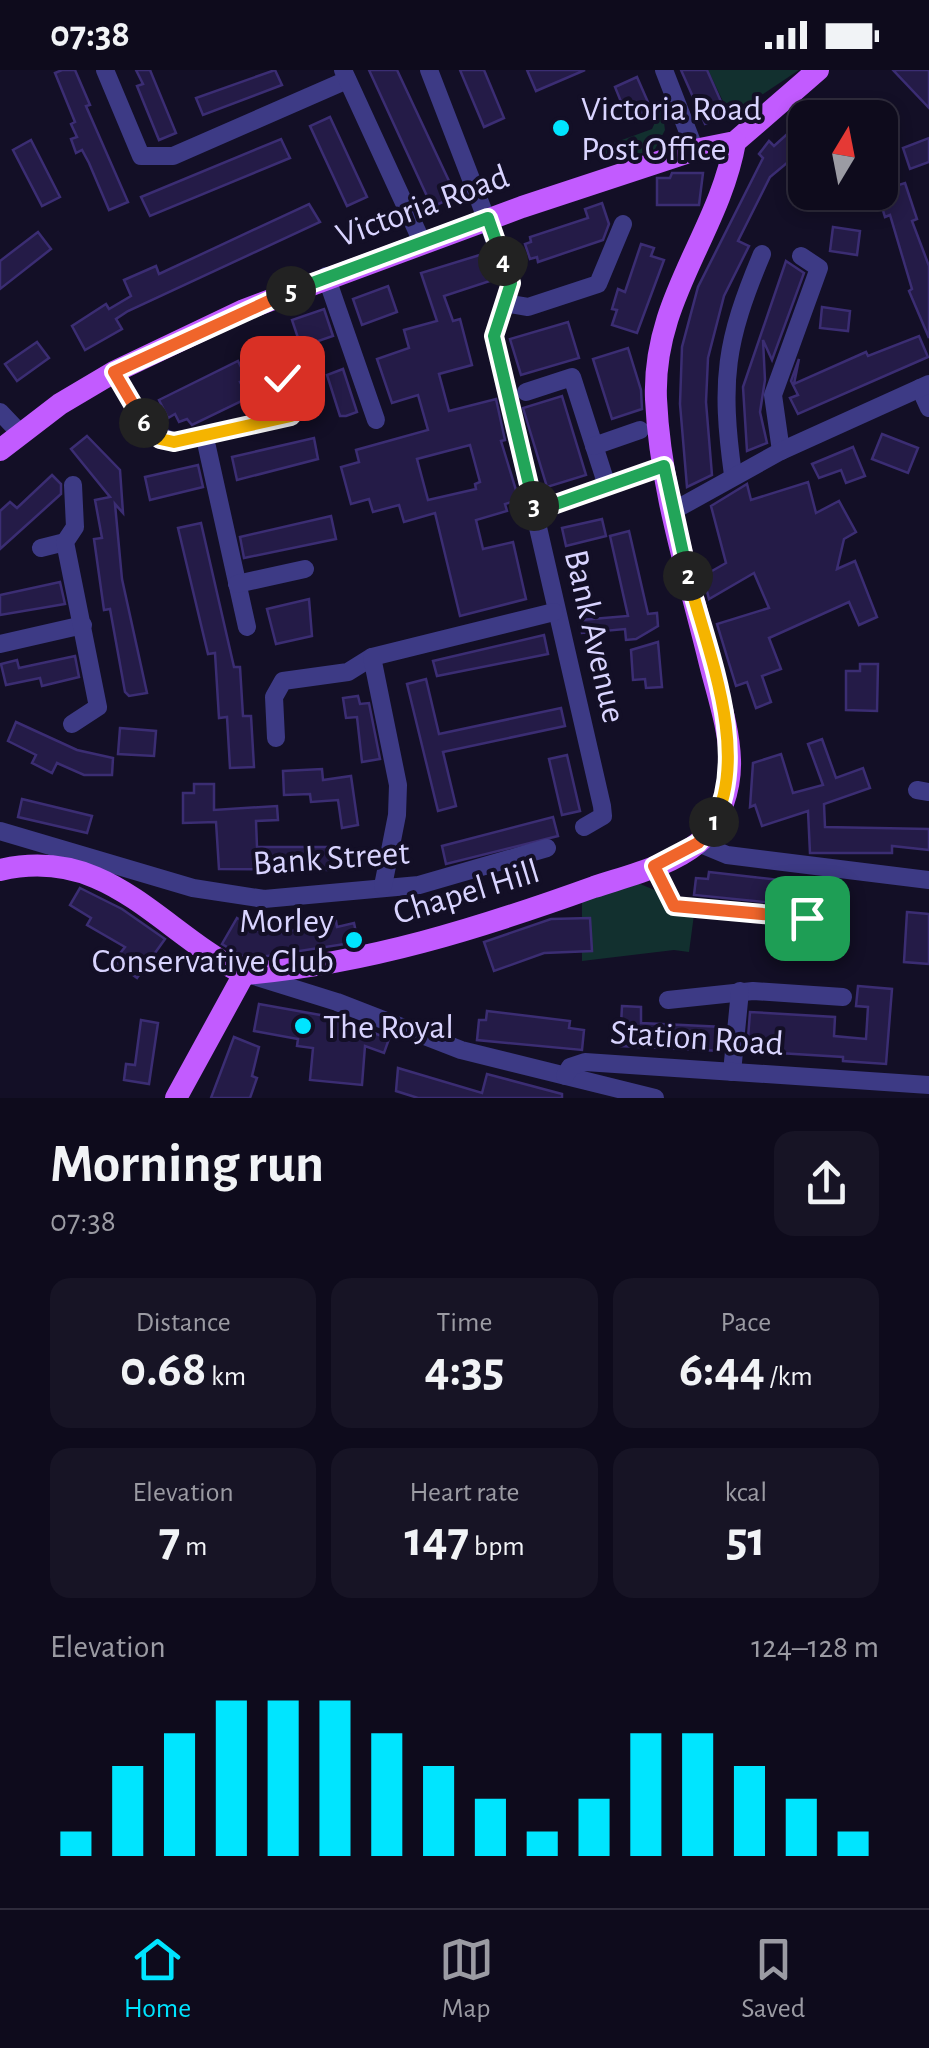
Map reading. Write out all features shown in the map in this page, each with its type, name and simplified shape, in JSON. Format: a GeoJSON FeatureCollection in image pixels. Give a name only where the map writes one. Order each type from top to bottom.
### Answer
{"type":"FeatureCollection","features":[{"type":"Feature","properties":{"kind":"main road","name":"Victoria Road"},"geometry":{"type":"LineString","coordinates":[[0,450],[114,372],[326,276],[695,150],[735,142],[818,70]]}},
{"type":"Feature","properties":{"kind":"main road"},"geometry":{"type":"LineString","coordinates":[[698,843],[722,806],[730,766],[729,744],[672,512],[656,398],[664,325],[684,270],[729,175],[735,142]]}},
{"type":"Feature","properties":{"kind":"main road","name":"Chapel Hill"},"geometry":{"type":"LineString","coordinates":[[244,974],[316,968],[468,932],[654,866],[698,843]]}},
{"type":"Feature","properties":{"kind":"main road"},"geometry":{"type":"LineString","coordinates":[[0,870],[59,857],[109,881],[244,974],[176,1098]]}},
{"type":"Feature","properties":{"kind":"street"},"geometry":{"type":"LineString","coordinates":[[105,70],[141,156],[173,156],[345,75],[422,242]]}},
{"type":"Feature","properties":{"kind":"street","name":"Bank Avenue"},"geometry":{"type":"LineString","coordinates":[[429,70],[511,283],[494,336],[536,511],[554,612],[602,806],[603,816],[584,826]]}},
{"type":"Feature","properties":{"kind":"street"},"geometry":{"type":"LineString","coordinates":[[664,70],[695,150]]}},
{"type":"Feature","properties":{"kind":"street"},"geometry":{"type":"LineString","coordinates":[[504,302],[528,306],[598,284],[623,224]]}},
{"type":"Feature","properties":{"kind":"street"},"geometry":{"type":"LineString","coordinates":[[733,475],[724,405],[726,362],[740,307],[762,254]]}},
{"type":"Feature","properties":{"kind":"street"},"geometry":{"type":"LineString","coordinates":[[780,450],[773,394],[818,268],[801,256]]}},
{"type":"Feature","properties":{"kind":"street"},"geometry":{"type":"LineString","coordinates":[[326,276],[376,420]]}},
{"type":"Feature","properties":{"kind":"street"},"geometry":{"type":"LineString","coordinates":[[114,372],[148,430],[160,439],[174,442],[291,416],[282,378]]}},
{"type":"Feature","properties":{"kind":"street"},"geometry":{"type":"LineString","coordinates":[[526,392],[572,377],[608,486]]}},
{"type":"Feature","properties":{"kind":"street"},"geometry":{"type":"LineString","coordinates":[[672,512],[780,450],[924,386],[929,408]]}},
{"type":"Feature","properties":{"kind":"street"},"geometry":{"type":"LineString","coordinates":[[0,412],[20,433]]}},
{"type":"Feature","properties":{"kind":"street"},"geometry":{"type":"LineString","coordinates":[[594,446],[640,430]]}},
{"type":"Feature","properties":{"kind":"street"},"geometry":{"type":"LineString","coordinates":[[204,438],[247,627]]}},
{"type":"Feature","properties":{"kind":"street"},"geometry":{"type":"LineString","coordinates":[[536,511],[664,466]]}},
{"type":"Feature","properties":{"kind":"street"},"geometry":{"type":"LineString","coordinates":[[41,548],[64,542],[75,527],[74,485]]}},
{"type":"Feature","properties":{"kind":"street"},"geometry":{"type":"LineString","coordinates":[[64,542],[98,707],[72,724]]}},
{"type":"Feature","properties":{"kind":"street"},"geometry":{"type":"LineString","coordinates":[[237,584],[304,569]]}},
{"type":"Feature","properties":{"kind":"street"},"geometry":{"type":"LineString","coordinates":[[276,738],[274,697],[283,680],[348,672],[372,658],[554,612]]}},
{"type":"Feature","properties":{"kind":"street"},"geometry":{"type":"LineString","coordinates":[[0,644],[83,624]]}},
{"type":"Feature","properties":{"kind":"street"},"geometry":{"type":"LineString","coordinates":[[372,658],[398,785],[397,815],[382,886]]}},
{"type":"Feature","properties":{"kind":"street","name":"Bank Street"},"geometry":{"type":"LineString","coordinates":[[0,831],[59,857],[238,896],[290,899],[382,886],[419,886],[546,848]]}},
{"type":"Feature","properties":{"kind":"street"},"geometry":{"type":"LineString","coordinates":[[698,843],[727,855],[929,880]]}},
{"type":"Feature","properties":{"kind":"street"},"geometry":{"type":"LineString","coordinates":[[654,866],[674,906],[807,918]]}},
{"type":"Feature","properties":{"kind":"street","name":"Station Road"},"geometry":{"type":"LineString","coordinates":[[244,974],[336,1002],[462,1050],[565,1076],[570,1066],[584,1062],[929,1085]]}},
{"type":"Feature","properties":{"kind":"street"},"geometry":{"type":"LineString","coordinates":[[668,1000],[740,992],[844,997]]}},
{"type":"Feature","properties":{"kind":"street"},"geometry":{"type":"LineString","coordinates":[[732,1072],[740,992]]}},
{"type":"Feature","properties":{"kind":"street"},"geometry":{"type":"LineString","coordinates":[[565,1076],[654,1098]]}},
{"type":"Feature","properties":{"kind":"green space"},"geometry":{"type":"Polygon","coordinates":[[[708,70],[799,70],[730,116],[708,70]]]}},
{"type":"Feature","properties":{"kind":"green space"},"geometry":{"type":"Polygon","coordinates":[[[662,107],[665,130],[655,149],[606,164],[600,148],[652,129],[662,107]]]}},
{"type":"Feature","properties":{"kind":"green space"},"geometry":{"type":"Polygon","coordinates":[[[633,881],[695,907],[689,952],[674,950],[582,961],[582,897],[633,881]]]}},
{"type":"Feature","properties":{"kind":"building"},"geometry":{"type":"Polygon","coordinates":[[[75,70],[90,105],[86,106],[128,202],[109,210],[89,163],[82,150],[76,153],[71,139],[77,137],[71,124],[75,122],[55,73],[75,70]]]}},
{"type":"Feature","properties":{"kind":"building"},"geometry":{"type":"Polygon","coordinates":[[[136,70],[150,70],[176,133],[159,140],[137,86],[143,84],[136,70]]]}},
{"type":"Feature","properties":{"kind":"building"},"geometry":{"type":"Polygon","coordinates":[[[275,70],[282,85],[203,115],[196,98],[275,70]]]}},
{"type":"Feature","properties":{"kind":"building"},"geometry":{"type":"Polygon","coordinates":[[[369,70],[397,70],[456,196],[432,207],[369,70]]]}},
{"type":"Feature","properties":{"kind":"building"},"geometry":{"type":"Polygon","coordinates":[[[460,70],[484,70],[504,118],[484,127],[460,70]]]}},
{"type":"Feature","properties":{"kind":"building"},"geometry":{"type":"Polygon","coordinates":[[[527,70],[585,70],[536,91],[527,70]]]}},
{"type":"Feature","properties":{"kind":"building"},"geometry":{"type":"Polygon","coordinates":[[[681,70],[707,70],[727,115],[705,124],[681,70]]]}},
{"type":"Feature","properties":{"kind":"building"},"geometry":{"type":"Polygon","coordinates":[[[893,70],[929,70],[929,108],[893,70]]]}},
{"type":"Feature","properties":{"kind":"building"},"geometry":{"type":"Polygon","coordinates":[[[637,77],[651,109],[628,119],[615,87],[637,77]]]}},
{"type":"Feature","properties":{"kind":"building"},"geometry":{"type":"Polygon","coordinates":[[[330,117],[367,197],[347,206],[310,126],[330,117]]]}},
{"type":"Feature","properties":{"kind":"building"},"geometry":{"type":"Polygon","coordinates":[[[788,133],[788,162],[770,177],[738,241],[749,246],[724,296],[708,358],[706,402],[712,475],[687,487],[680,404],[682,347],[698,287],[763,158],[759,154],[769,141],[774,146],[788,133]]]}},
{"type":"Feature","properties":{"kind":"building"},"geometry":{"type":"Polygon","coordinates":[[[929,138],[929,162],[910,169],[903,148],[929,138]]]}},
{"type":"Feature","properties":{"kind":"building"},"geometry":{"type":"Polygon","coordinates":[[[281,139],[290,158],[150,216],[141,197],[281,139]]]}},
{"type":"Feature","properties":{"kind":"building"},"geometry":{"type":"Polygon","coordinates":[[[31,140],[60,197],[42,206],[13,150],[31,140]]]}},
{"type":"Feature","properties":{"kind":"building"},"geometry":{"type":"Polygon","coordinates":[[[672,173],[703,173],[699,205],[657,205],[657,178],[670,178],[672,173]]]}},
{"type":"Feature","properties":{"kind":"building"},"geometry":{"type":"Polygon","coordinates":[[[905,183],[917,219],[912,221],[929,266],[929,338],[909,291],[912,289],[890,215],[885,217],[883,210],[898,210],[898,185],[905,183]]]}},
{"type":"Feature","properties":{"kind":"building"},"geometry":{"type":"Polygon","coordinates":[[[602,203],[609,224],[603,240],[538,262],[537,257],[530,259],[525,244],[531,242],[530,237],[588,218],[585,209],[602,203]]]}},
{"type":"Feature","properties":{"kind":"building"},"geometry":{"type":"Polygon","coordinates":[[[309,204],[320,222],[128,311],[116,319],[122,329],[85,350],[72,326],[106,304],[109,309],[131,296],[124,280],[156,266],[159,274],[309,204]]]}},
{"type":"Feature","properties":{"kind":"building"},"geometry":{"type":"Polygon","coordinates":[[[833,227],[860,231],[857,255],[830,251],[833,227]]]}},
{"type":"Feature","properties":{"kind":"building"},"geometry":{"type":"Polygon","coordinates":[[[38,232],[51,249],[0,289],[0,261],[38,232]]]}},
{"type":"Feature","properties":{"kind":"building"},"geometry":{"type":"Polygon","coordinates":[[[641,244],[654,248],[651,256],[664,260],[637,333],[612,325],[617,310],[612,309],[618,289],[625,292],[641,244]]]}},
{"type":"Feature","properties":{"kind":"building"},"geometry":{"type":"Polygon","coordinates":[[[486,253],[496,279],[444,296],[453,321],[460,319],[472,365],[439,374],[449,411],[496,399],[505,440],[501,441],[519,500],[505,504],[507,511],[476,520],[483,549],[513,542],[526,599],[460,616],[435,513],[404,522],[399,505],[373,512],[369,499],[351,504],[341,467],[359,462],[356,450],[428,430],[418,395],[392,403],[377,359],[409,348],[404,330],[437,321],[421,273],[486,253]],[[470,445],[417,459],[428,500],[476,489],[475,484],[480,482],[470,445]]]}},
{"type":"Feature","properties":{"kind":"building"},"geometry":{"type":"Polygon","coordinates":[[[786,261],[804,273],[772,360],[763,340],[765,380],[760,412],[767,443],[747,451],[743,387],[786,261]]]}},
{"type":"Feature","properties":{"kind":"building"},"geometry":{"type":"Polygon","coordinates":[[[388,286],[397,312],[362,325],[353,299],[388,286]]]}},
{"type":"Feature","properties":{"kind":"building"},"geometry":{"type":"Polygon","coordinates":[[[822,307],[850,311],[848,331],[820,328],[822,307]]]}},
{"type":"Feature","properties":{"kind":"building"},"geometry":{"type":"Polygon","coordinates":[[[324,309],[333,336],[301,347],[292,320],[324,309]]]}},
{"type":"Feature","properties":{"kind":"building"},"geometry":{"type":"Polygon","coordinates":[[[568,322],[579,358],[521,375],[510,339],[568,322]]]}},
{"type":"Feature","properties":{"kind":"building"},"geometry":{"type":"Polygon","coordinates":[[[919,336],[928,357],[798,414],[790,398],[798,395],[791,381],[799,359],[794,384],[866,352],[868,356],[919,336]]]}},
{"type":"Feature","properties":{"kind":"building"},"geometry":{"type":"Polygon","coordinates":[[[37,342],[49,358],[17,381],[5,364],[37,342]]]}},
{"type":"Feature","properties":{"kind":"building"},"geometry":{"type":"Polygon","coordinates":[[[628,348],[641,390],[642,409],[612,419],[593,359],[628,348]]]}},
{"type":"Feature","properties":{"kind":"building"},"geometry":{"type":"Polygon","coordinates":[[[238,361],[247,379],[240,382],[248,398],[192,425],[187,419],[179,422],[175,414],[168,418],[159,400],[238,361]]]}},
{"type":"Feature","properties":{"kind":"building"},"geometry":{"type":"Polygon","coordinates":[[[343,369],[357,412],[340,416],[327,375],[343,369]]]}},
{"type":"Feature","properties":{"kind":"building"},"geometry":{"type":"Polygon","coordinates":[[[562,396],[586,475],[547,487],[523,408],[562,396]]]}},
{"type":"Feature","properties":{"kind":"building"},"geometry":{"type":"Polygon","coordinates":[[[882,434],[918,448],[908,473],[872,459],[882,434]]]}},
{"type":"Feature","properties":{"kind":"building"},"geometry":{"type":"Polygon","coordinates":[[[87,436],[120,470],[123,513],[115,504],[122,579],[147,693],[129,696],[125,692],[110,609],[104,610],[94,539],[102,538],[95,500],[110,497],[71,449],[87,436]]]}},
{"type":"Feature","properties":{"kind":"building"},"geometry":{"type":"Polygon","coordinates":[[[314,438],[318,459],[237,480],[232,457],[314,438]]]}},
{"type":"Feature","properties":{"kind":"building"},"geometry":{"type":"Polygon","coordinates":[[[853,447],[865,476],[846,483],[841,470],[819,478],[812,464],[853,447]]]}},
{"type":"Feature","properties":{"kind":"building"},"geometry":{"type":"Polygon","coordinates":[[[198,465],[203,487],[150,500],[145,477],[198,465]]]}},
{"type":"Feature","properties":{"kind":"building"},"geometry":{"type":"Polygon","coordinates":[[[52,475],[61,484],[61,494],[0,549],[0,511],[10,502],[17,508],[52,475]]]}},
{"type":"Feature","properties":{"kind":"building"},"geometry":{"type":"Polygon","coordinates":[[[808,482],[816,513],[839,501],[856,532],[844,539],[837,569],[855,561],[877,617],[859,625],[849,602],[769,638],[781,669],[762,676],[771,702],[756,708],[747,682],[736,686],[717,624],[769,608],[754,573],[709,599],[703,576],[726,563],[711,506],[747,484],[751,500],[808,482]]]}},
{"type":"Feature","properties":{"kind":"building"},"geometry":{"type":"Polygon","coordinates":[[[331,516],[336,539],[244,558],[240,537],[331,516]]]}},
{"type":"Feature","properties":{"kind":"building"},"geometry":{"type":"Polygon","coordinates":[[[602,519],[606,536],[566,546],[562,528],[602,519]]]}},
{"type":"Feature","properties":{"kind":"building"},"geometry":{"type":"Polygon","coordinates":[[[201,523],[234,667],[240,667],[243,716],[251,716],[254,767],[230,768],[227,717],[219,718],[215,653],[208,654],[178,528],[201,523]]]}},
{"type":"Feature","properties":{"kind":"building"},"geometry":{"type":"Polygon","coordinates":[[[629,531],[648,614],[657,613],[658,626],[636,639],[626,640],[625,629],[582,633],[581,620],[628,616],[610,536],[629,531]]]}},
{"type":"Feature","properties":{"kind":"building"},"geometry":{"type":"Polygon","coordinates":[[[60,582],[65,604],[0,615],[0,595],[60,582]]]}},
{"type":"Feature","properties":{"kind":"building"},"geometry":{"type":"Polygon","coordinates":[[[309,599],[312,636],[276,644],[267,609],[309,599]]]}},
{"type":"Feature","properties":{"kind":"building"},"geometry":{"type":"Polygon","coordinates":[[[544,635],[548,654],[437,676],[433,661],[544,635]]]}},
{"type":"Feature","properties":{"kind":"building"},"geometry":{"type":"Polygon","coordinates":[[[658,642],[662,687],[646,688],[645,679],[633,680],[631,650],[658,642]]]}},
{"type":"Feature","properties":{"kind":"building"},"geometry":{"type":"Polygon","coordinates":[[[75,656],[79,677],[42,686],[40,678],[6,685],[1,664],[17,660],[19,668],[75,656]]]}},
{"type":"Feature","properties":{"kind":"building"},"geometry":{"type":"Polygon","coordinates":[[[860,664],[878,664],[877,711],[846,710],[846,671],[860,671],[860,664]]]}},
{"type":"Feature","properties":{"kind":"building"},"geometry":{"type":"Polygon","coordinates":[[[426,679],[439,734],[561,708],[565,726],[443,752],[456,806],[438,811],[407,684],[426,679]]]}},
{"type":"Feature","properties":{"kind":"building"},"geometry":{"type":"Polygon","coordinates":[[[358,696],[360,704],[369,703],[380,759],[362,762],[357,717],[346,718],[343,698],[358,696]]]}},
{"type":"Feature","properties":{"kind":"building"},"geometry":{"type":"Polygon","coordinates":[[[16,722],[77,750],[113,758],[112,775],[84,775],[57,763],[52,773],[32,763],[36,755],[8,741],[16,722]]]}},
{"type":"Feature","properties":{"kind":"building"},"geometry":{"type":"Polygon","coordinates":[[[120,728],[156,731],[154,756],[118,754],[120,728]]]}},
{"type":"Feature","properties":{"kind":"building"},"geometry":{"type":"Polygon","coordinates":[[[822,739],[836,778],[863,768],[870,788],[824,804],[825,827],[929,829],[929,850],[892,846],[892,853],[810,853],[808,811],[762,826],[755,805],[750,807],[753,763],[781,754],[793,793],[823,785],[808,744],[822,739]]]}},
{"type":"Feature","properties":{"kind":"building"},"geometry":{"type":"Polygon","coordinates":[[[567,755],[580,811],[562,815],[549,759],[567,755]]]}},
{"type":"Feature","properties":{"kind":"building"},"geometry":{"type":"Polygon","coordinates":[[[322,769],[323,780],[351,776],[358,825],[342,828],[338,800],[311,802],[310,794],[284,795],[283,771],[322,769]]]}},
{"type":"Feature","properties":{"kind":"building"},"geometry":{"type":"Polygon","coordinates":[[[194,784],[214,784],[214,810],[277,806],[278,820],[256,821],[257,847],[333,847],[334,870],[219,869],[216,822],[183,823],[183,793],[194,793],[194,784]]]}},
{"type":"Feature","properties":{"kind":"building"},"geometry":{"type":"Polygon","coordinates":[[[22,799],[92,816],[87,833],[18,817],[22,799]]]}},
{"type":"Feature","properties":{"kind":"building"},"geometry":{"type":"Polygon","coordinates":[[[553,817],[558,836],[446,864],[442,846],[553,817]]]}},
{"type":"Feature","properties":{"kind":"building"},"geometry":{"type":"Polygon","coordinates":[[[709,872],[816,884],[815,896],[828,896],[827,950],[812,950],[812,929],[819,918],[813,907],[694,895],[696,878],[708,879],[709,872]]]}},
{"type":"Feature","properties":{"kind":"building"},"geometry":{"type":"Polygon","coordinates":[[[80,888],[122,909],[165,939],[137,978],[114,961],[125,947],[87,925],[91,918],[70,905],[80,888]]]}},
{"type":"Feature","properties":{"kind":"building"},"geometry":{"type":"Polygon","coordinates":[[[907,912],[929,914],[929,964],[904,962],[907,912]]]}},
{"type":"Feature","properties":{"kind":"building"},"geometry":{"type":"Polygon","coordinates":[[[237,918],[259,931],[282,933],[336,921],[337,927],[354,923],[358,942],[247,959],[222,944],[237,918]]]}},
{"type":"Feature","properties":{"kind":"building"},"geometry":{"type":"Polygon","coordinates":[[[590,918],[592,951],[544,953],[494,971],[484,942],[551,919],[590,918]]]}},
{"type":"Feature","properties":{"kind":"building"},"geometry":{"type":"Polygon","coordinates":[[[858,986],[892,989],[886,1064],[747,1051],[750,1012],[835,1017],[834,1036],[866,1039],[868,1007],[856,1006],[858,986]]]}},
{"type":"Feature","properties":{"kind":"building"},"geometry":{"type":"Polygon","coordinates":[[[259,1004],[337,1018],[389,1039],[384,1053],[365,1046],[362,1085],[310,1080],[313,1048],[297,1046],[298,1039],[254,1031],[259,1004]]]}},
{"type":"Feature","properties":{"kind":"building"},"geometry":{"type":"Polygon","coordinates":[[[622,1006],[641,1007],[641,1023],[724,1027],[721,1051],[620,1046],[622,1006]]]}},
{"type":"Feature","properties":{"kind":"building"},"geometry":{"type":"Polygon","coordinates":[[[487,1011],[570,1021],[569,1028],[584,1030],[582,1050],[477,1040],[479,1020],[486,1020],[487,1011]]]}},
{"type":"Feature","properties":{"kind":"building"},"geometry":{"type":"Polygon","coordinates":[[[141,1020],[158,1023],[149,1084],[124,1080],[126,1064],[135,1065],[141,1020]]]}},
{"type":"Feature","properties":{"kind":"building"},"geometry":{"type":"Polygon","coordinates":[[[234,1037],[259,1047],[252,1076],[257,1078],[250,1098],[211,1098],[234,1037]]]}},
{"type":"Feature","properties":{"kind":"building"},"geometry":{"type":"Polygon","coordinates":[[[398,1068],[482,1093],[487,1074],[562,1094],[562,1098],[418,1098],[396,1091],[398,1068]]]}},
{"type":"Feature","properties":{"kind":"place","name":"Victoria Road Post Office"},"geometry":{"type":"Point","coordinates":[561,128]}},
{"type":"Feature","properties":{"kind":"place","name":"Morley Conservative Club"},"geometry":{"type":"Point","coordinates":[354,940]}},
{"type":"Feature","properties":{"kind":"place","name":"The Royal"},"geometry":{"type":"Point","coordinates":[303,1026]}},
{"type":"Feature","properties":{"kind":"route"},"geometry":{"type":"LineString","coordinates":[[282,378],[291,416],[174,442],[160,439],[148,430],[114,372],[326,276],[488,218],[511,283],[494,336],[536,511],[664,466],[729,744],[730,766],[722,806],[714,822],[698,843],[654,866],[674,906],[807,918]]}}]}
